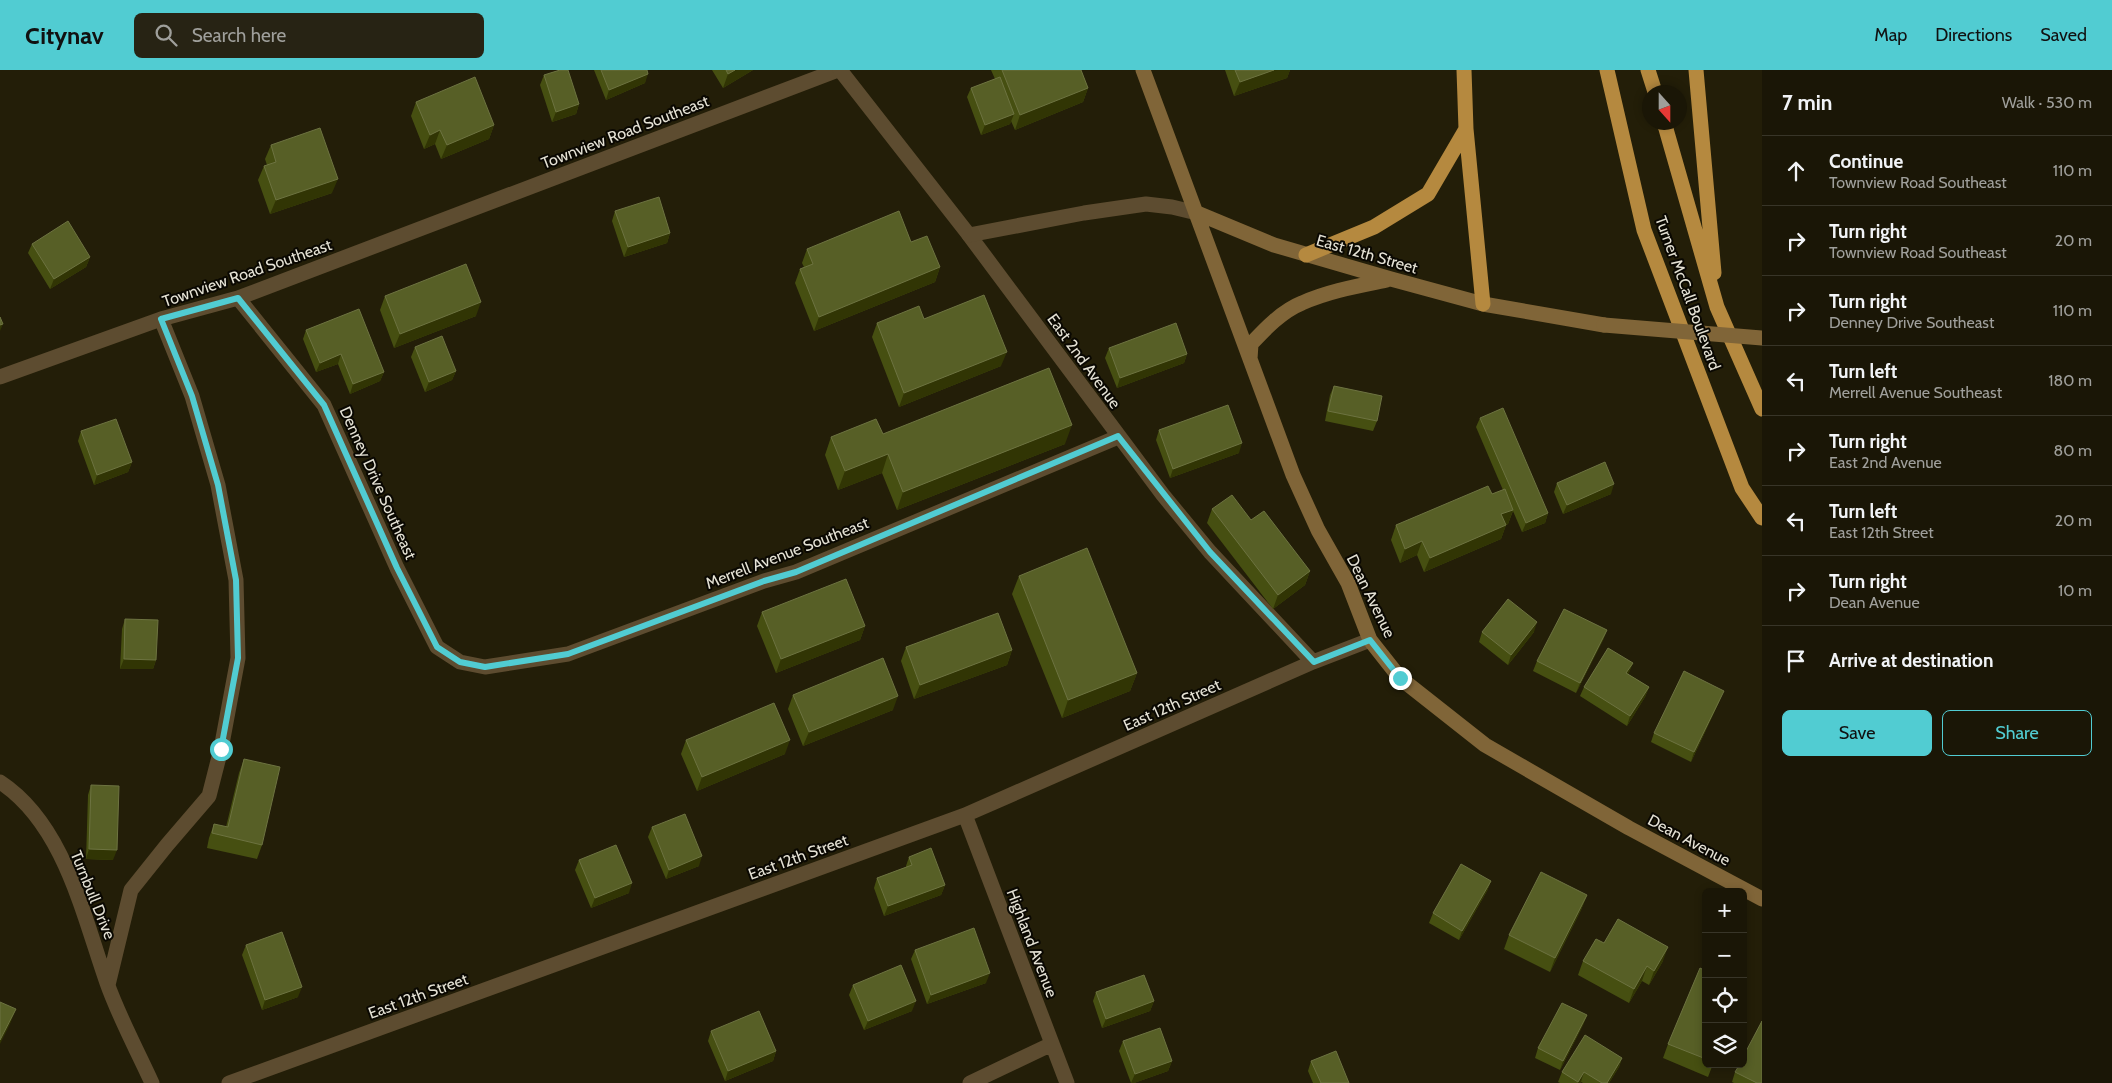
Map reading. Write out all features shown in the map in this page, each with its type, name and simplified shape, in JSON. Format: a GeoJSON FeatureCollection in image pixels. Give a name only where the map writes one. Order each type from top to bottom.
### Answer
{"type":"FeatureCollection","features":[{"type":"Feature","properties":{"kind":"highway"},"geometry":{"type":"LineString","coordinates":[[1464,70],[1466,129],[1483,304]]}},
{"type":"Feature","properties":{"kind":"highway","name":"Turner McCall Boulevard"},"geometry":{"type":"LineString","coordinates":[[1607,70],[1644,230],[1742,488],[1762,518]]}},
{"type":"Feature","properties":{"kind":"highway"},"geometry":{"type":"LineString","coordinates":[[1648,70],[1653,85]]}},
{"type":"Feature","properties":{"kind":"highway"},"geometry":{"type":"LineString","coordinates":[[1696,70],[1717,307]]}},
{"type":"Feature","properties":{"kind":"highway"},"geometry":{"type":"LineString","coordinates":[[1306,254],[1374,227],[1428,194],[1466,129]]}},
{"type":"Feature","properties":{"kind":"highway","name":"Turner McCall Boulevard"},"geometry":{"type":"LineString","coordinates":[[1666,130],[1717,307],[1762,409]]}},
{"type":"Feature","properties":{"kind":"main road","name":"Dean Avenue"},"geometry":{"type":"LineString","coordinates":[[1143,70],[1293,475],[1318,530],[1348,583],[1370,640],[1400,678],[1485,745],[1629,828],[1762,899]]}},
{"type":"Feature","properties":{"kind":"main road","name":"East 12th Street"},"geometry":{"type":"LineString","coordinates":[[1197,213],[1274,245],[1483,304],[1604,324],[1762,338]]}},
{"type":"Feature","properties":{"kind":"main road"},"geometry":{"type":"LineString","coordinates":[[1250,362],[1251,344],[1269,325],[1300,304],[1341,289],[1391,279]]}},
{"type":"Feature","properties":{"kind":"street","name":"East 2nd Avenue"},"geometry":{"type":"LineString","coordinates":[[839,70],[969,235],[1118,436],[1210,552],[1314,662]]}},
{"type":"Feature","properties":{"kind":"street","name":"Townview Road Southeast"},"geometry":{"type":"LineString","coordinates":[[108,984],[131,890],[166,845],[209,796],[221,749],[238,658],[236,580],[218,485],[192,396],[161,319],[238,298],[839,70]]}},
{"type":"Feature","properties":{"kind":"street","name":"East 12th Street"},"geometry":{"type":"LineString","coordinates":[[969,235],[1084,212],[1146,204],[1172,207],[1197,213]]}},
{"type":"Feature","properties":{"kind":"street","name":"Denney Drive Southeast"},"geometry":{"type":"LineString","coordinates":[[238,298],[324,405],[397,568],[437,647],[460,662]]}},
{"type":"Feature","properties":{"kind":"street"},"geometry":{"type":"LineString","coordinates":[[0,377],[161,319]]}},
{"type":"Feature","properties":{"kind":"street","name":"Merrell Avenue Southeast"},"geometry":{"type":"LineString","coordinates":[[460,662],[485,667],[568,654],[764,581],[796,572],[1118,436]]}},
{"type":"Feature","properties":{"kind":"street","name":"East 12th Street"},"geometry":{"type":"LineString","coordinates":[[229,1083],[965,814],[1314,662],[1370,640]]}},
{"type":"Feature","properties":{"kind":"street","name":"Turnbull Drive"},"geometry":{"type":"LineString","coordinates":[[0,782],[18,794],[39,820],[62,859],[79,899],[108,984],[152,1083]]}},
{"type":"Feature","properties":{"kind":"street","name":"Highland Avenue"},"geometry":{"type":"LineString","coordinates":[[965,814],[1067,1083]]}},
{"type":"Feature","properties":{"kind":"street"},"geometry":{"type":"LineString","coordinates":[[970,1083],[1052,1044]]}},
{"type":"Feature","properties":{"kind":"building"},"geometry":{"type":"Polygon","coordinates":[[[560,70],[568,70],[579,104],[556,112],[544,75],[560,70]]]}},
{"type":"Feature","properties":{"kind":"building"},"geometry":{"type":"Polygon","coordinates":[[[601,70],[647,70],[648,74],[609,90],[601,70]]]}},
{"type":"Feature","properties":{"kind":"building"},"geometry":{"type":"Polygon","coordinates":[[[726,70],[735,70],[728,74],[726,70]]]}},
{"type":"Feature","properties":{"kind":"building"},"geometry":{"type":"Polygon","coordinates":[[[1002,70],[1081,70],[1088,88],[1020,115],[1002,70]]]}},
{"type":"Feature","properties":{"kind":"building"},"geometry":{"type":"Polygon","coordinates":[[[1235,70],[1274,70],[1240,82],[1235,70]]]}},
{"type":"Feature","properties":{"kind":"building"},"geometry":{"type":"Polygon","coordinates":[[[475,77],[494,125],[447,145],[440,130],[430,135],[416,102],[475,77]]]}},
{"type":"Feature","properties":{"kind":"building"},"geometry":{"type":"Polygon","coordinates":[[[1000,77],[1014,114],[985,125],[971,88],[1000,77]]]}},
{"type":"Feature","properties":{"kind":"building"},"geometry":{"type":"Polygon","coordinates":[[[320,128],[338,179],[276,200],[264,166],[276,162],[271,145],[320,128]]]}},
{"type":"Feature","properties":{"kind":"building"},"geometry":{"type":"Polygon","coordinates":[[[659,197],[670,233],[628,247],[615,211],[659,197]]]}},
{"type":"Feature","properties":{"kind":"building"},"geometry":{"type":"Polygon","coordinates":[[[899,211],[911,242],[927,236],[940,267],[819,317],[800,269],[813,264],[807,249],[899,211]]]}},
{"type":"Feature","properties":{"kind":"building"},"geometry":{"type":"Polygon","coordinates":[[[68,221],[90,257],[54,279],[32,244],[68,221]]]}},
{"type":"Feature","properties":{"kind":"building"},"geometry":{"type":"Polygon","coordinates":[[[466,264],[481,302],[400,334],[385,296],[466,264]]]}},
{"type":"Feature","properties":{"kind":"building"},"geometry":{"type":"Polygon","coordinates":[[[984,295],[1007,352],[904,393],[877,323],[919,306],[924,319],[984,295]]]}},
{"type":"Feature","properties":{"kind":"building"},"geometry":{"type":"Polygon","coordinates":[[[359,309],[384,372],[353,384],[341,354],[320,363],[306,330],[359,309]]]}},
{"type":"Feature","properties":{"kind":"building"},"geometry":{"type":"Polygon","coordinates":[[[1176,323],[1187,354],[1120,378],[1109,348],[1176,323]]]}},
{"type":"Feature","properties":{"kind":"building"},"geometry":{"type":"Polygon","coordinates":[[[442,336],[456,371],[429,382],[415,347],[442,336]]]}},
{"type":"Feature","properties":{"kind":"building"},"geometry":{"type":"Polygon","coordinates":[[[1049,368],[1072,425],[903,492],[888,454],[845,471],[831,437],[876,419],[883,434],[1049,368]]]}},
{"type":"Feature","properties":{"kind":"building"},"geometry":{"type":"Polygon","coordinates":[[[1334,386],[1382,396],[1377,421],[1328,411],[1334,386]]]}},
{"type":"Feature","properties":{"kind":"building"},"geometry":{"type":"Polygon","coordinates":[[[1228,405],[1242,443],[1173,469],[1159,430],[1228,405]]]}},
{"type":"Feature","properties":{"kind":"building"},"geometry":{"type":"Polygon","coordinates":[[[1503,408],[1548,513],[1526,523],[1480,418],[1503,408]]]}},
{"type":"Feature","properties":{"kind":"building"},"geometry":{"type":"Polygon","coordinates":[[[116,419],[132,462],[97,475],[81,431],[116,419]]]}},
{"type":"Feature","properties":{"kind":"building"},"geometry":{"type":"Polygon","coordinates":[[[1605,462],[1614,484],[1567,505],[1557,483],[1605,462]]]}},
{"type":"Feature","properties":{"kind":"building"},"geometry":{"type":"Polygon","coordinates":[[[1488,486],[1492,494],[1505,489],[1513,510],[1501,514],[1506,525],[1430,558],[1422,541],[1405,549],[1396,525],[1488,486]]]}},
{"type":"Feature","properties":{"kind":"building"},"geometry":{"type":"Polygon","coordinates":[[[1232,495],[1251,520],[1264,511],[1310,571],[1278,595],[1212,509],[1232,495]]]}},
{"type":"Feature","properties":{"kind":"building"},"geometry":{"type":"Polygon","coordinates":[[[1087,548],[1137,673],[1068,700],[1019,576],[1087,548]]]}},
{"type":"Feature","properties":{"kind":"building"},"geometry":{"type":"Polygon","coordinates":[[[846,579],[865,626],[781,659],[762,612],[846,579]]]}},
{"type":"Feature","properties":{"kind":"building"},"geometry":{"type":"Polygon","coordinates":[[[1508,599],[1537,622],[1511,655],[1482,632],[1508,599]]]}},
{"type":"Feature","properties":{"kind":"building"},"geometry":{"type":"Polygon","coordinates":[[[1564,609],[1607,630],[1580,683],[1537,661],[1564,609]]]}},
{"type":"Feature","properties":{"kind":"building"},"geometry":{"type":"Polygon","coordinates":[[[998,613],[1012,650],[920,685],[906,647],[998,613]]]}},
{"type":"Feature","properties":{"kind":"building"},"geometry":{"type":"Polygon","coordinates":[[[125,619],[158,620],[156,660],[124,659],[125,619]]]}},
{"type":"Feature","properties":{"kind":"building"},"geometry":{"type":"Polygon","coordinates":[[[1608,648],[1633,663],[1626,673],[1649,687],[1630,716],[1584,687],[1608,648]]]}},
{"type":"Feature","properties":{"kind":"building"},"geometry":{"type":"Polygon","coordinates":[[[883,658],[898,696],[809,732],[793,695],[883,658]]]}},
{"type":"Feature","properties":{"kind":"building"},"geometry":{"type":"Polygon","coordinates":[[[1684,671],[1724,691],[1694,752],[1654,733],[1684,671]]]}},
{"type":"Feature","properties":{"kind":"building"},"geometry":{"type":"Polygon","coordinates":[[[774,703],[790,740],[702,777],[686,740],[774,703]]]}},
{"type":"Feature","properties":{"kind":"building"},"geometry":{"type":"Polygon","coordinates":[[[244,759],[280,767],[262,845],[212,833],[214,824],[228,827],[244,759]]]}},
{"type":"Feature","properties":{"kind":"building"},"geometry":{"type":"Polygon","coordinates":[[[91,785],[119,786],[117,850],[89,849],[91,785]]]}},
{"type":"Feature","properties":{"kind":"building"},"geometry":{"type":"Polygon","coordinates":[[[685,814],[702,856],[669,870],[652,827],[685,814]]]}},
{"type":"Feature","properties":{"kind":"building"},"geometry":{"type":"Polygon","coordinates":[[[616,845],[632,883],[595,898],[579,860],[616,845]]]}},
{"type":"Feature","properties":{"kind":"building"},"geometry":{"type":"Polygon","coordinates":[[[931,848],[945,885],[888,906],[877,878],[912,865],[909,857],[931,848]]]}},
{"type":"Feature","properties":{"kind":"building"},"geometry":{"type":"Polygon","coordinates":[[[1461,864],[1491,881],[1462,931],[1433,913],[1461,864]]]}},
{"type":"Feature","properties":{"kind":"building"},"geometry":{"type":"Polygon","coordinates":[[[1541,872],[1587,895],[1555,958],[1509,935],[1541,872]]]}},
{"type":"Feature","properties":{"kind":"building"},"geometry":{"type":"Polygon","coordinates":[[[1618,919],[1668,947],[1654,971],[1647,966],[1634,989],[1583,961],[1596,939],[1604,943],[1618,919]]]}},
{"type":"Feature","properties":{"kind":"building"},"geometry":{"type":"Polygon","coordinates":[[[974,928],[990,973],[931,995],[915,950],[974,928]]]}},
{"type":"Feature","properties":{"kind":"building"},"geometry":{"type":"Polygon","coordinates":[[[282,932],[302,987],[265,1000],[246,945],[282,932]]]}},
{"type":"Feature","properties":{"kind":"building"},"geometry":{"type":"Polygon","coordinates":[[[901,965],[916,1001],[868,1021],[853,985],[901,965]]]}},
{"type":"Feature","properties":{"kind":"building"},"geometry":{"type":"Polygon","coordinates":[[[1700,968],[1702,969],[1702,1057],[1668,1044],[1700,968]]]}},
{"type":"Feature","properties":{"kind":"building"},"geometry":{"type":"Polygon","coordinates":[[[1144,975],[1154,1001],[1106,1019],[1096,992],[1144,975]]]}},
{"type":"Feature","properties":{"kind":"building"},"geometry":{"type":"Polygon","coordinates":[[[0,1002],[16,1009],[0,1040],[0,1002]]]}},
{"type":"Feature","properties":{"kind":"building"},"geometry":{"type":"Polygon","coordinates":[[[1562,1003],[1587,1015],[1563,1061],[1538,1048],[1562,1003]]]}},
{"type":"Feature","properties":{"kind":"building"},"geometry":{"type":"Polygon","coordinates":[[[759,1011],[776,1051],[728,1071],[711,1031],[759,1011]]]}},
{"type":"Feature","properties":{"kind":"building"},"geometry":{"type":"Polygon","coordinates":[[[1762,1021],[1762,1083],[1757,1083],[1735,1072],[1738,1068],[1747,1068],[1747,1049],[1762,1021]]]}},
{"type":"Feature","properties":{"kind":"building"},"geometry":{"type":"Polygon","coordinates":[[[1160,1028],[1172,1061],[1135,1074],[1123,1041],[1160,1028]]]}},
{"type":"Feature","properties":{"kind":"building"},"geometry":{"type":"Polygon","coordinates":[[[1585,1035],[1622,1058],[1607,1083],[1602,1083],[1584,1072],[1578,1082],[1562,1072],[1585,1035]]]}},
{"type":"Feature","properties":{"kind":"building"},"geometry":{"type":"Polygon","coordinates":[[[1336,1051],[1349,1083],[1321,1083],[1311,1061],[1336,1051]]]}},
{"type":"Feature","properties":{"kind":"route"},"geometry":{"type":"LineString","coordinates":[[221,749],[238,658],[236,580],[218,485],[192,396],[161,319],[238,298],[324,405],[397,568],[437,647],[460,662],[485,667],[568,654],[764,581],[796,572],[1118,436],[1162,495],[1210,552],[1314,662],[1370,640],[1400,678]]}}]}
